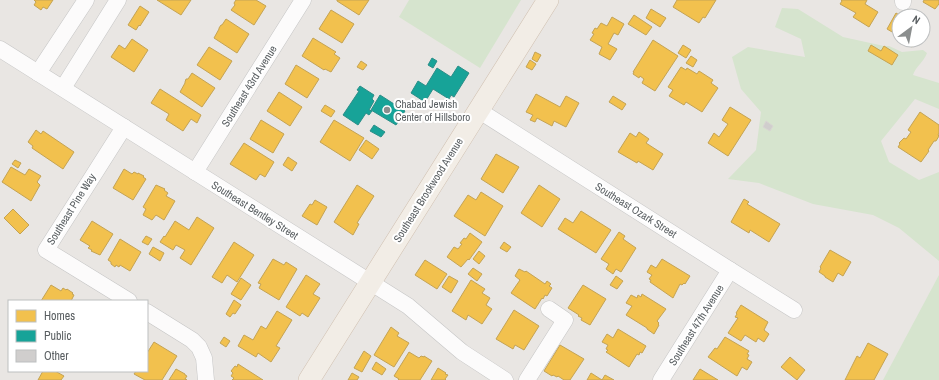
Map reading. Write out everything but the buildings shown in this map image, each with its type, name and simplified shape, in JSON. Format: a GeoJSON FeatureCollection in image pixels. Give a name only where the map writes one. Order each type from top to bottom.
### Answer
{"type":"FeatureCollection","features":[{"type":"Feature","properties":{"kind":"main road","name":"Southeast Brookwood Avenue"},"geometry":{"type":"LineString","coordinates":[[309,380],[548,0]]}},
{"type":"Feature","properties":{"kind":"street"},"geometry":{"type":"LineString","coordinates":[[38,73],[86,0]]}},
{"type":"Feature","properties":{"kind":"street"},"geometry":{"type":"LineString","coordinates":[[63,88],[118,0]]}},
{"type":"Feature","properties":{"kind":"street","name":"Southeast 43rd Avenue"},"geometry":{"type":"LineString","coordinates":[[195,172],[303,0]]}},
{"type":"Feature","properties":{"kind":"street","name":"Southeast Bentley Street"},"geometry":{"type":"LineString","coordinates":[[0,49],[408,306],[462,352],[505,380]]}},
{"type":"Feature","properties":{"kind":"street","name":"Southeast Ozark Street"},"geometry":{"type":"LineString","coordinates":[[478,110],[794,310]]}},
{"type":"Feature","properties":{"kind":"street","name":"Southeast Pine Way"},"geometry":{"type":"LineString","coordinates":[[124,127],[46,250],[127,300]]}},
{"type":"Feature","properties":{"kind":"street","name":"Southeast 47th Avenue"},"geometry":{"type":"LineString","coordinates":[[661,380],[730,270]]}},
{"type":"Feature","properties":{"kind":"street"},"geometry":{"type":"LineString","coordinates":[[527,380],[565,320],[549,309]]}},
{"type":"Feature","properties":{"kind":"street"},"geometry":{"type":"LineString","coordinates":[[148,313],[192,340],[199,347],[204,358],[206,380]]}},
{"type":"Feature","properties":{"kind":"green space"},"geometry":{"type":"Polygon","coordinates":[[[409,0],[521,0],[480,68],[399,17],[409,0]]]}},
{"type":"Feature","properties":{"kind":"green space"},"geometry":{"type":"Polygon","coordinates":[[[782,8],[798,9],[843,37],[889,46],[902,52],[923,50],[927,53],[913,75],[939,83],[939,109],[915,99],[881,141],[889,162],[919,180],[939,172],[939,261],[899,228],[873,215],[813,204],[759,183],[728,179],[756,150],[761,112],[741,89],[732,57],[748,47],[805,57],[801,39],[775,27],[782,8]]]}},
{"type":"Feature","properties":{"kind":"green space"},"geometry":{"type":"Polygon","coordinates":[[[939,275],[939,380],[883,380],[939,275]]]}},
{"type":"Feature","properties":{"kind":"place","name":"Chabad Jewish Center of Hillsboro"},"geometry":{"type":"Point","coordinates":[387,110]}}]}
